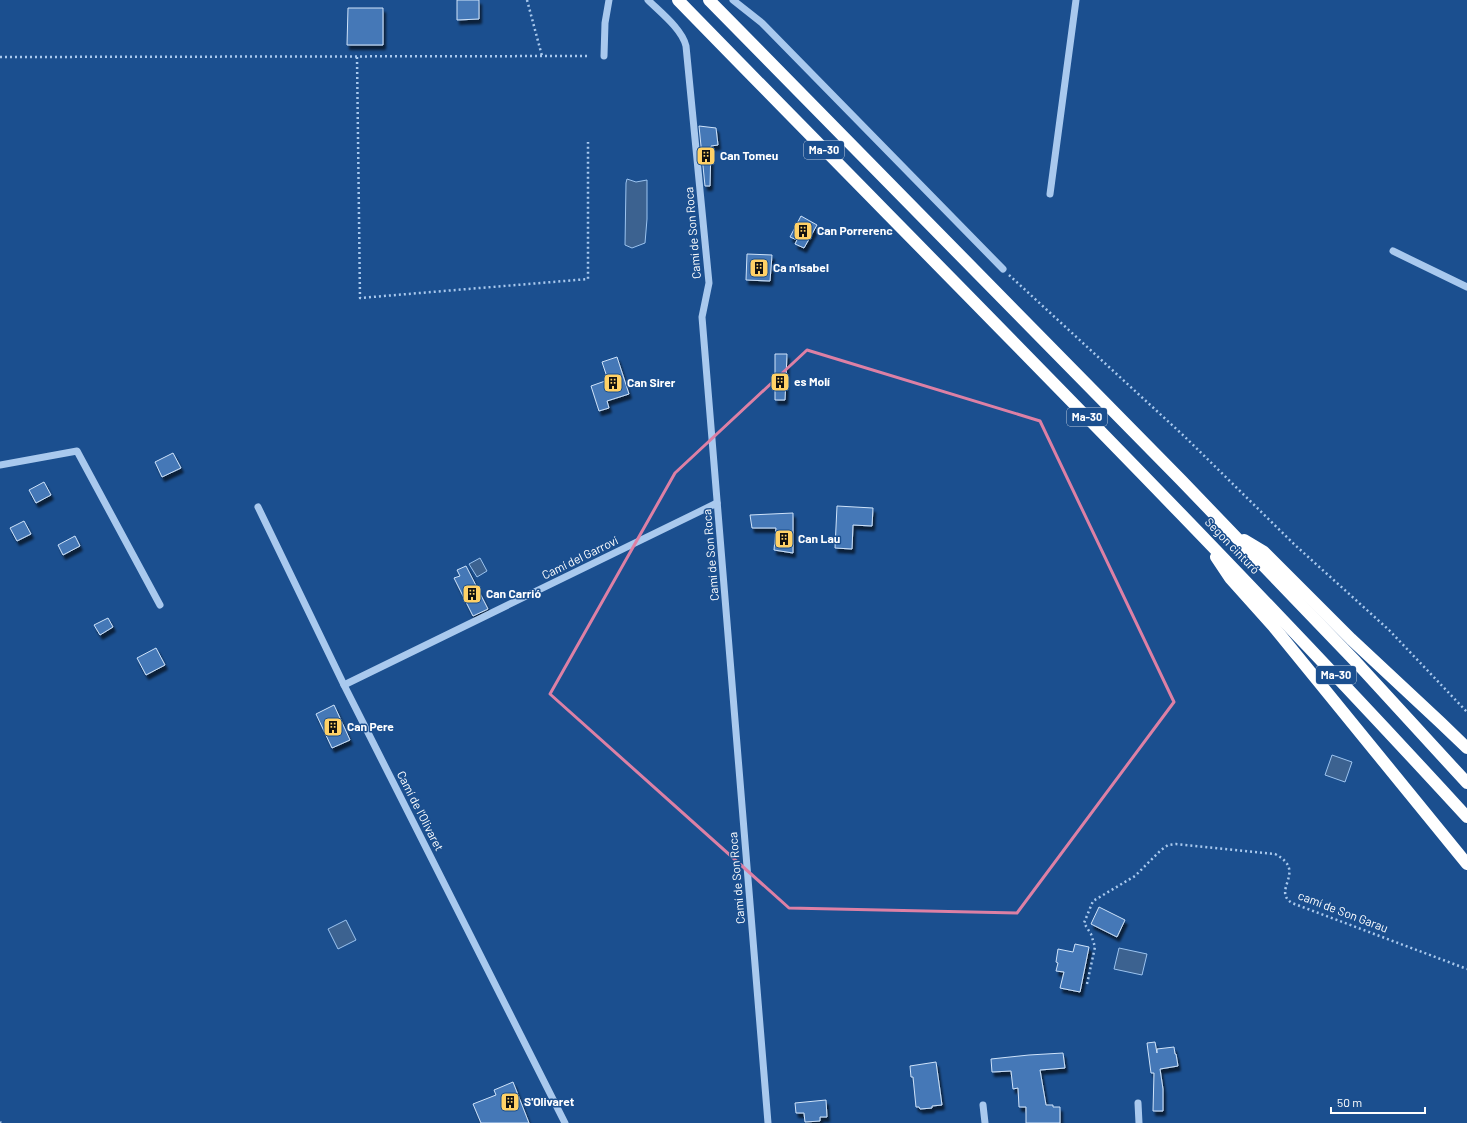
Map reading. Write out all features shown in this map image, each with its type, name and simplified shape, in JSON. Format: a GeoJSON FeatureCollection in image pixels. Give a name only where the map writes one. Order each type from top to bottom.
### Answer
{"type":"FeatureCollection","features":[{"type":"Feature","properties":{"kind":"highway","name":"Segon cinturó"},"geometry":{"type":"LineString","coordinates":[[678,0],[1318,656],[1467,817]]}},
{"type":"Feature","properties":{"kind":"highway","name":"Ma-30"},"geometry":{"type":"LineString","coordinates":[[709,0],[1102,398],[1356,662],[1467,783]]}},
{"type":"Feature","properties":{"kind":"highway"},"geometry":{"type":"LineString","coordinates":[[1230,531],[1264,552],[1351,639],[1467,748]]}},
{"type":"Feature","properties":{"kind":"highway"},"geometry":{"type":"LineString","coordinates":[[1202,536],[1230,578],[1273,626],[1467,864]]}},
{"type":"Feature","properties":{"kind":"street"},"geometry":{"type":"LineString","coordinates":[[604,56],[609,0]]}},
{"type":"Feature","properties":{"kind":"street","name":"Camí de Son Roca"},"geometry":{"type":"LineString","coordinates":[[648,0],[680,33],[686,46],[709,283],[702,317],[768,1123]]}},
{"type":"Feature","properties":{"kind":"street"},"geometry":{"type":"LineString","coordinates":[[733,0],[762,23],[1003,269]]}},
{"type":"Feature","properties":{"kind":"street"},"geometry":{"type":"LineString","coordinates":[[1050,194],[1076,0]]}},
{"type":"Feature","properties":{"kind":"street"},"geometry":{"type":"LineString","coordinates":[[1393,251],[1467,287]]}},
{"type":"Feature","properties":{"kind":"street"},"geometry":{"type":"LineString","coordinates":[[0,465],[77,451],[160,605]]}},
{"type":"Feature","properties":{"kind":"street","name":"Camí del Garroví"},"geometry":{"type":"LineString","coordinates":[[344,685],[717,503]]}},
{"type":"Feature","properties":{"kind":"street","name":"Camí de l'Olivaret"},"geometry":{"type":"LineString","coordinates":[[258,507],[344,685],[565,1123]]}},
{"type":"Feature","properties":{"kind":"street"},"geometry":{"type":"LineString","coordinates":[[1138,1102],[1139,1123]]}},
{"type":"Feature","properties":{"kind":"street"},"geometry":{"type":"LineString","coordinates":[[982,1105],[984,1123]]}},
{"type":"Feature","properties":{"kind":"path"},"geometry":{"type":"LineString","coordinates":[[527,0],[542,56]]}},
{"type":"Feature","properties":{"kind":"path"},"geometry":{"type":"LineString","coordinates":[[357,56],[360,298],[588,279],[588,142]]}},
{"type":"Feature","properties":{"kind":"path"},"geometry":{"type":"LineString","coordinates":[[0,57],[590,56]]}},
{"type":"Feature","properties":{"kind":"path"},"geometry":{"type":"LineString","coordinates":[[1003,269],[1184,436],[1295,545],[1389,630],[1467,712]]}},
{"type":"Feature","properties":{"kind":"path","name":"camí de Son Garau"},"geometry":{"type":"LineString","coordinates":[[1087,984],[1095,946],[1091,934],[1084,923],[1093,901],[1135,876],[1168,845],[1176,844],[1275,854],[1288,862],[1290,869],[1285,895],[1292,903],[1467,969]]}},
{"type":"Feature","properties":{"kind":"highlighted area"},"geometry":{"type":"Polygon","coordinates":[[[807,350],[1040,421],[1174,702],[1017,913],[789,908],[550,694],[675,473],[807,350]]]}},
{"type":"Feature","properties":{"kind":"water"},"geometry":{"type":"Polygon","coordinates":[[[627,179],[636,182],[647,180],[647,219],[645,243],[632,248],[625,245],[627,179]]]}},
{"type":"Feature","properties":{"kind":"water"},"geometry":{"type":"Polygon","coordinates":[[[480,558],[487,571],[477,577],[469,564],[480,558]]]}},
{"type":"Feature","properties":{"kind":"water"},"geometry":{"type":"Polygon","coordinates":[[[1332,755],[1352,762],[1345,782],[1325,775],[1332,755]]]}},
{"type":"Feature","properties":{"kind":"water"},"geometry":{"type":"Polygon","coordinates":[[[346,920],[356,940],[338,949],[328,929],[346,920]]]}},
{"type":"Feature","properties":{"kind":"water"},"geometry":{"type":"Polygon","coordinates":[[[1119,948],[1147,954],[1142,975],[1114,969],[1119,948]]]}},
{"type":"Feature","properties":{"kind":"building"},"geometry":{"type":"Polygon","coordinates":[[[457,0],[479,0],[479,19],[457,20],[457,0]]]}},
{"type":"Feature","properties":{"kind":"building"},"geometry":{"type":"Polygon","coordinates":[[[348,8],[383,8],[383,45],[347,45],[348,8]]]}},
{"type":"Feature","properties":{"kind":"building","name":"Can Tomeu"},"geometry":{"type":"Polygon","coordinates":[[[699,126],[716,128],[718,145],[711,146],[710,186],[705,186],[699,126]]]}},
{"type":"Feature","properties":{"kind":"building","name":"Can Porrerenc"},"geometry":{"type":"Polygon","coordinates":[[[801,216],[817,225],[804,248],[795,244],[797,240],[790,237],[801,216]]]}},
{"type":"Feature","properties":{"kind":"building","name":"Ca n'Isabel"},"geometry":{"type":"Polygon","coordinates":[[[747,254],[772,255],[770,281],[746,280],[747,254]]]}},
{"type":"Feature","properties":{"kind":"building","name":"es Molí"},"geometry":{"type":"Polygon","coordinates":[[[775,354],[787,354],[785,400],[775,400],[775,354]]]}},
{"type":"Feature","properties":{"kind":"building","name":"Can Sirer"},"geometry":{"type":"Polygon","coordinates":[[[617,357],[629,394],[607,401],[609,408],[599,411],[591,386],[608,380],[602,362],[617,357]]]}},
{"type":"Feature","properties":{"kind":"building"},"geometry":{"type":"Polygon","coordinates":[[[173,453],[181,468],[162,477],[155,462],[173,453]]]}},
{"type":"Feature","properties":{"kind":"building"},"geometry":{"type":"Polygon","coordinates":[[[44,482],[51,495],[36,503],[29,490],[44,482]]]}},
{"type":"Feature","properties":{"kind":"building"},"geometry":{"type":"Polygon","coordinates":[[[837,506],[873,508],[872,526],[853,525],[852,549],[835,548],[837,506]]]}},
{"type":"Feature","properties":{"kind":"building","name":"Can Lau"},"geometry":{"type":"Polygon","coordinates":[[[793,513],[793,553],[774,550],[776,528],[752,528],[750,515],[793,513]]]}},
{"type":"Feature","properties":{"kind":"building"},"geometry":{"type":"Polygon","coordinates":[[[24,521],[31,534],[17,541],[10,528],[24,521]]]}},
{"type":"Feature","properties":{"kind":"building"},"geometry":{"type":"Polygon","coordinates":[[[75,536],[80,546],[63,555],[58,545],[75,536]]]}},
{"type":"Feature","properties":{"kind":"building","name":"Can Carrió"},"geometry":{"type":"Polygon","coordinates":[[[466,566],[488,609],[473,616],[454,578],[460,576],[457,570],[466,566]]]}},
{"type":"Feature","properties":{"kind":"building"},"geometry":{"type":"Polygon","coordinates":[[[108,618],[113,627],[100,635],[94,625],[108,618]]]}},
{"type":"Feature","properties":{"kind":"building"},"geometry":{"type":"Polygon","coordinates":[[[156,648],[165,665],[146,675],[137,658],[156,648]]]}},
{"type":"Feature","properties":{"kind":"building","name":"Can Pere"},"geometry":{"type":"Polygon","coordinates":[[[334,705],[350,740],[332,748],[316,714],[334,705]]]}},
{"type":"Feature","properties":{"kind":"building"},"geometry":{"type":"Polygon","coordinates":[[[1099,907],[1125,920],[1117,937],[1091,924],[1099,907]]]}},
{"type":"Feature","properties":{"kind":"building"},"geometry":{"type":"Polygon","coordinates":[[[1075,944],[1089,947],[1080,992],[1060,988],[1064,972],[1056,971],[1058,963],[1056,962],[1058,949],[1073,952],[1075,944]]]}},
{"type":"Feature","properties":{"kind":"building"},"geometry":{"type":"Polygon","coordinates":[[[1155,1042],[1157,1053],[1157,1049],[1174,1047],[1178,1066],[1160,1069],[1163,1089],[1163,1111],[1153,1111],[1154,1073],[1151,1073],[1147,1043],[1155,1042]]]}},
{"type":"Feature","properties":{"kind":"building"},"geometry":{"type":"Polygon","coordinates":[[[1063,1053],[1065,1068],[1040,1070],[1046,1105],[1060,1107],[1060,1123],[1026,1123],[1026,1107],[1019,1107],[1018,1088],[1013,1089],[1011,1071],[992,1072],[991,1059],[1063,1053]]]}},
{"type":"Feature","properties":{"kind":"building"},"geometry":{"type":"Polygon","coordinates":[[[936,1062],[942,1105],[920,1109],[919,1107],[916,1107],[913,1077],[911,1077],[910,1066],[936,1062]]]}},
{"type":"Feature","properties":{"kind":"building","name":"S'Olivaret"},"geometry":{"type":"Polygon","coordinates":[[[513,1082],[529,1123],[481,1123],[473,1104],[496,1095],[494,1090],[513,1082]]]}},
{"type":"Feature","properties":{"kind":"building"},"geometry":{"type":"Polygon","coordinates":[[[826,1100],[827,1117],[820,1117],[820,1121],[805,1122],[804,1113],[796,1113],[795,1103],[826,1100]]]}},
{"type":"Feature","properties":{"kind":"place","name":"Can Tomeu"},"geometry":{"type":"Point","coordinates":[706,156]}},
{"type":"Feature","properties":{"kind":"place","name":"Can Porrerenc"},"geometry":{"type":"Point","coordinates":[803,231]}},
{"type":"Feature","properties":{"kind":"place","name":"Ca n'Isabel"},"geometry":{"type":"Point","coordinates":[759,268]}},
{"type":"Feature","properties":{"kind":"place","name":"es Molí"},"geometry":{"type":"Point","coordinates":[780,382]}},
{"type":"Feature","properties":{"kind":"place","name":"Can Sirer"},"geometry":{"type":"Point","coordinates":[613,383]}},
{"type":"Feature","properties":{"kind":"place","name":"Can Lau"},"geometry":{"type":"Point","coordinates":[784,539]}},
{"type":"Feature","properties":{"kind":"place","name":"Can Carrió"},"geometry":{"type":"Point","coordinates":[472,594]}},
{"type":"Feature","properties":{"kind":"place","name":"Can Pere"},"geometry":{"type":"Point","coordinates":[333,727]}},
{"type":"Feature","properties":{"kind":"place","name":"S'Olivaret"},"geometry":{"type":"Point","coordinates":[510,1102]}}]}
